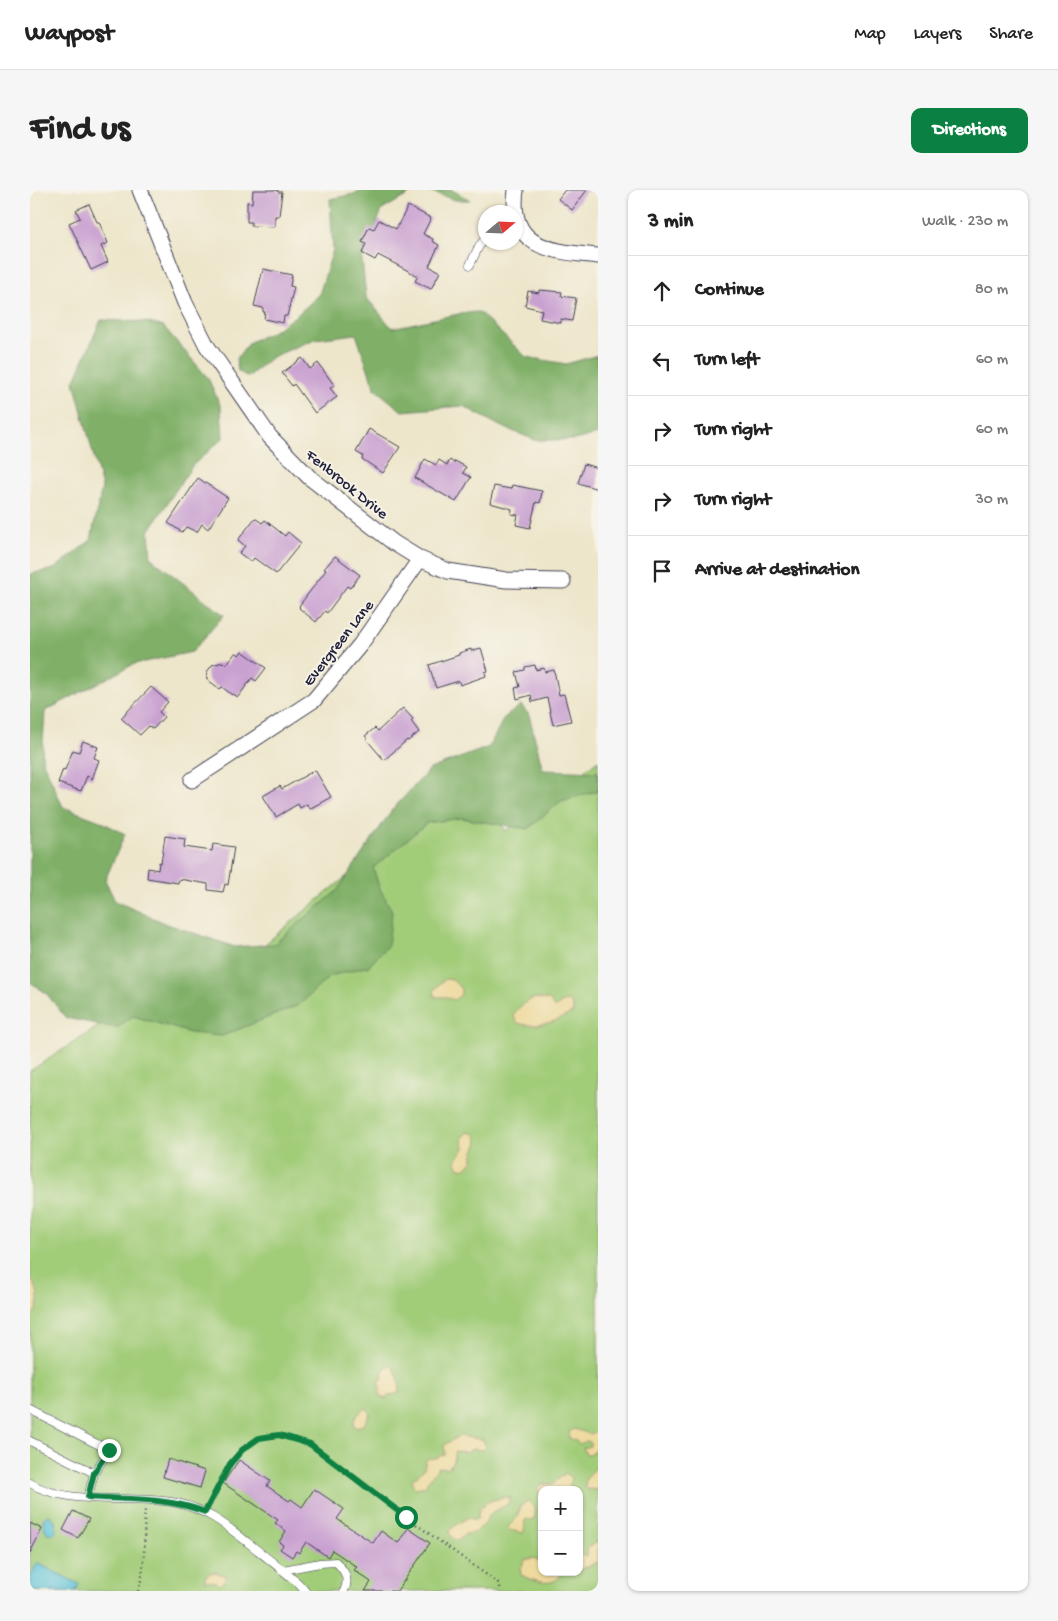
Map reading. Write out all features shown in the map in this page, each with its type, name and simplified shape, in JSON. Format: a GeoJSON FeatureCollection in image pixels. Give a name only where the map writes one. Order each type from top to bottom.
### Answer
{"type":"FeatureCollection","features":[{"type":"Feature","properties":{"kind":"street","name":"Fenbrook Drive"},"geometry":{"type":"LineString","coordinates":[[140,190],[185,303],[207,346],[270,436],[309,477],[394,543],[420,559],[448,571],[506,580],[564,581]]}},
{"type":"Feature","properties":{"kind":"street"},"geometry":{"type":"LineString","coordinates":[[516,190],[516,205]]}},
{"type":"Feature","properties":{"kind":"street"},"geometry":{"type":"LineString","coordinates":[[523,231],[532,242],[559,252],[598,256]]}},
{"type":"Feature","properties":{"kind":"street","name":"Evergreen Lane"},"geometry":{"type":"LineString","coordinates":[[192,780],[314,700],[360,645],[420,559]]}},
{"type":"Feature","properties":{"kind":"lane"},"geometry":{"type":"LineString","coordinates":[[470,265],[478,248]]}},
{"type":"Feature","properties":{"kind":"lane"},"geometry":{"type":"LineString","coordinates":[[30,1410],[109,1450],[94,1473],[88,1497]]}},
{"type":"Feature","properties":{"kind":"lane"},"geometry":{"type":"LineString","coordinates":[[30,1440],[94,1473]]}},
{"type":"Feature","properties":{"kind":"lane"},"geometry":{"type":"LineString","coordinates":[[30,1483],[40,1489],[64,1495],[175,1503],[205,1512],[228,1525],[283,1570],[305,1591]]}},
{"type":"Feature","properties":{"kind":"lane"},"geometry":{"type":"LineString","coordinates":[[283,1570],[336,1562],[345,1571],[347,1584],[344,1591]]}},
{"type":"Feature","properties":{"kind":"path"},"geometry":{"type":"LineString","coordinates":[[205,1512],[230,1464],[242,1450],[259,1438],[279,1435],[310,1444],[406,1517],[498,1583],[502,1591]]}},
{"type":"Feature","properties":{"kind":"path"},"geometry":{"type":"LineString","coordinates":[[138,1591],[145,1557],[143,1528],[146,1500]]}},
{"type":"Feature","properties":{"kind":"green space"},"geometry":{"type":"Polygon","coordinates":[[[360,190],[416,190],[382,210],[362,260],[366,297],[392,328],[463,313],[479,312],[526,357],[566,364],[598,355],[598,434],[574,440],[535,440],[500,426],[463,406],[402,411],[375,389],[356,334],[315,339],[272,357],[248,377],[238,371],[236,359],[250,342],[274,331],[297,315],[319,295],[333,250],[330,199],[354,194],[360,190]]]}},
{"type":"Feature","properties":{"kind":"green space"},"geometry":{"type":"Polygon","coordinates":[[[426,190],[452,190],[470,200],[455,200],[426,190]]]}},
{"type":"Feature","properties":{"kind":"green space"},"geometry":{"type":"Polygon","coordinates":[[[101,320],[146,322],[164,327],[208,378],[221,407],[223,438],[192,466],[149,531],[151,558],[224,615],[192,652],[134,664],[45,711],[42,759],[63,807],[100,821],[125,834],[105,880],[115,901],[167,924],[235,947],[274,944],[337,891],[392,810],[430,769],[489,747],[504,718],[521,705],[529,715],[543,770],[598,772],[598,792],[561,801],[528,829],[461,818],[427,823],[373,868],[379,887],[392,911],[388,945],[369,966],[330,976],[299,1005],[222,1036],[191,1033],[133,1016],[117,1028],[66,1018],[46,993],[30,982],[30,574],[54,569],[91,540],[102,487],[74,382],[101,320]]]}},
{"type":"Feature","properties":{"kind":"green space"},"geometry":{"type":"Polygon","coordinates":[[[598,760],[598,1591],[30,1591],[30,1071],[170,980],[187,1009],[466,777],[506,831],[598,760]]]}},
{"type":"Feature","properties":{"kind":"sand"},"geometry":{"type":"Polygon","coordinates":[[[446,979],[453,980],[461,989],[461,995],[454,1000],[447,997],[435,997],[434,990],[446,979]]]}},
{"type":"Feature","properties":{"kind":"sand"},"geometry":{"type":"Polygon","coordinates":[[[535,998],[550,1000],[554,1008],[563,1002],[569,1001],[573,1007],[573,1012],[546,1024],[525,1025],[518,1023],[513,1016],[514,1013],[525,1003],[535,998]]]}},
{"type":"Feature","properties":{"kind":"sand"},"geometry":{"type":"Polygon","coordinates":[[[467,1132],[475,1134],[478,1142],[473,1154],[473,1161],[464,1169],[458,1167],[456,1161],[464,1148],[462,1138],[467,1132]]]}},
{"type":"Feature","properties":{"kind":"sand"},"geometry":{"type":"Polygon","coordinates":[[[30,1279],[36,1287],[38,1298],[36,1309],[31,1317],[30,1279]]]}},
{"type":"Feature","properties":{"kind":"sand"},"geometry":{"type":"Polygon","coordinates":[[[392,1366],[395,1371],[399,1383],[399,1393],[388,1396],[386,1399],[380,1396],[380,1380],[382,1379],[383,1371],[392,1366]]]}},
{"type":"Feature","properties":{"kind":"sand"},"geometry":{"type":"Polygon","coordinates":[[[366,1408],[370,1413],[364,1425],[356,1427],[353,1424],[355,1419],[366,1408]]]}},
{"type":"Feature","properties":{"kind":"sand"},"geometry":{"type":"Polygon","coordinates":[[[574,1429],[591,1434],[598,1431],[597,1443],[593,1452],[586,1454],[583,1448],[590,1446],[590,1442],[586,1441],[579,1444],[569,1438],[569,1432],[574,1429]]]}},
{"type":"Feature","properties":{"kind":"sand"},"geometry":{"type":"Polygon","coordinates":[[[459,1436],[481,1439],[484,1441],[485,1446],[481,1450],[455,1451],[453,1461],[448,1468],[438,1467],[425,1486],[417,1488],[413,1486],[412,1480],[424,1469],[426,1459],[436,1458],[445,1454],[444,1445],[459,1436]]]}},
{"type":"Feature","properties":{"kind":"sand"},"geometry":{"type":"Polygon","coordinates":[[[598,1465],[598,1490],[587,1489],[585,1487],[586,1479],[598,1465]]]}},
{"type":"Feature","properties":{"kind":"sand"},"geometry":{"type":"Polygon","coordinates":[[[566,1473],[571,1478],[570,1486],[540,1486],[542,1484],[552,1484],[566,1473]]]}},
{"type":"Feature","properties":{"kind":"sand"},"geometry":{"type":"Polygon","coordinates":[[[510,1498],[510,1503],[491,1513],[486,1523],[475,1533],[465,1534],[458,1541],[453,1539],[449,1531],[457,1524],[469,1517],[474,1520],[478,1518],[480,1508],[487,1502],[510,1498]]]}},
{"type":"Feature","properties":{"kind":"sand"},"geometry":{"type":"Polygon","coordinates":[[[527,1501],[532,1504],[534,1509],[533,1521],[526,1519],[523,1533],[509,1530],[508,1527],[516,1519],[521,1506],[527,1501]]]}},
{"type":"Feature","properties":{"kind":"sand"},"geometry":{"type":"Polygon","coordinates":[[[598,1542],[598,1562],[583,1568],[583,1555],[587,1556],[587,1548],[598,1542]]]}},
{"type":"Feature","properties":{"kind":"sand"},"geometry":{"type":"Polygon","coordinates":[[[532,1558],[538,1560],[538,1576],[560,1576],[553,1581],[542,1582],[521,1575],[520,1568],[524,1560],[532,1558]]]}},
{"type":"Feature","properties":{"kind":"sand"},"geometry":{"type":"Polygon","coordinates":[[[214,1572],[225,1575],[226,1579],[220,1585],[217,1582],[206,1581],[205,1578],[208,1574],[214,1572]]]}},
{"type":"Feature","properties":{"kind":"water"},"geometry":{"type":"Polygon","coordinates":[[[48,1515],[52,1517],[55,1523],[56,1530],[54,1534],[47,1533],[43,1524],[43,1519],[48,1515]]]}},
{"type":"Feature","properties":{"kind":"water"},"geometry":{"type":"Polygon","coordinates":[[[37,1563],[79,1584],[76,1591],[30,1591],[30,1578],[37,1563]]]}},
{"type":"Feature","properties":{"kind":"building"},"geometry":{"type":"Polygon","coordinates":[[[253,190],[278,190],[278,192],[282,192],[279,216],[275,216],[275,227],[251,226],[251,222],[247,222],[247,202],[252,203],[253,190]]]}},
{"type":"Feature","properties":{"kind":"building"},"geometry":{"type":"Polygon","coordinates":[[[565,190],[587,190],[572,210],[558,199],[565,190]]]}},
{"type":"Feature","properties":{"kind":"building"},"geometry":{"type":"Polygon","coordinates":[[[89,204],[108,243],[101,246],[108,262],[91,270],[69,223],[80,218],[76,210],[89,204]]]}},
{"type":"Feature","properties":{"kind":"building"},"geometry":{"type":"Polygon","coordinates":[[[408,206],[431,218],[423,234],[433,239],[432,241],[439,245],[429,266],[440,272],[431,289],[415,281],[418,276],[378,255],[375,260],[362,253],[366,244],[362,242],[369,227],[374,229],[379,220],[396,229],[408,206]]]}},
{"type":"Feature","properties":{"kind":"building"},"geometry":{"type":"Polygon","coordinates":[[[263,269],[292,275],[290,286],[294,287],[287,316],[284,316],[283,323],[264,319],[265,312],[263,312],[263,308],[254,306],[263,269]]]}},
{"type":"Feature","properties":{"kind":"building"},"geometry":{"type":"Polygon","coordinates":[[[539,290],[562,292],[561,296],[576,298],[572,321],[561,319],[561,323],[540,319],[542,310],[525,306],[528,291],[539,293],[539,290]]]}},
{"type":"Feature","properties":{"kind":"building"},"geometry":{"type":"Polygon","coordinates":[[[302,358],[310,369],[318,363],[334,385],[330,388],[337,397],[315,413],[294,384],[292,386],[282,373],[302,358]]]}},
{"type":"Feature","properties":{"kind":"building"},"geometry":{"type":"Polygon","coordinates":[[[369,429],[400,447],[383,473],[362,459],[363,456],[356,452],[369,429]]]}},
{"type":"Feature","properties":{"kind":"building"},"geometry":{"type":"Polygon","coordinates":[[[425,459],[436,465],[439,460],[447,465],[450,460],[466,467],[463,473],[471,477],[456,502],[415,478],[425,459]]]}},
{"type":"Feature","properties":{"kind":"building"},"geometry":{"type":"Polygon","coordinates":[[[584,464],[598,468],[598,489],[578,483],[584,464]]]}},
{"type":"Feature","properties":{"kind":"building"},"geometry":{"type":"Polygon","coordinates":[[[198,478],[228,498],[208,529],[202,524],[197,532],[186,527],[182,532],[168,523],[198,478]]]}},
{"type":"Feature","properties":{"kind":"building"},"geometry":{"type":"Polygon","coordinates":[[[512,485],[542,491],[540,503],[536,502],[530,528],[516,525],[518,515],[511,514],[512,509],[490,503],[494,486],[511,489],[512,485]]]}},
{"type":"Feature","properties":{"kind":"building"},"geometry":{"type":"Polygon","coordinates":[[[255,518],[262,523],[265,520],[285,536],[288,532],[301,543],[276,574],[254,558],[251,562],[239,553],[245,546],[238,540],[255,518]]]}},
{"type":"Feature","properties":{"kind":"building"},"geometry":{"type":"Polygon","coordinates":[[[335,556],[360,575],[350,588],[347,586],[327,613],[325,611],[316,622],[299,606],[335,556]]]}},
{"type":"Feature","properties":{"kind":"building"},"geometry":{"type":"Polygon","coordinates":[[[481,648],[488,671],[485,672],[486,676],[460,685],[459,681],[436,688],[429,665],[471,649],[471,651],[481,648]]]}},
{"type":"Feature","properties":{"kind":"building"},"geometry":{"type":"Polygon","coordinates":[[[242,651],[266,668],[256,681],[252,678],[238,697],[222,687],[220,689],[208,680],[207,672],[212,665],[223,662],[226,665],[236,652],[239,655],[242,651]]]}},
{"type":"Feature","properties":{"kind":"building"},"geometry":{"type":"Polygon","coordinates":[[[535,665],[536,670],[544,668],[545,672],[554,670],[559,695],[564,694],[571,721],[553,725],[547,698],[532,702],[531,695],[517,699],[515,688],[520,687],[516,672],[525,670],[525,667],[535,665]]]}},
{"type":"Feature","properties":{"kind":"building"},"geometry":{"type":"Polygon","coordinates":[[[151,687],[168,702],[159,712],[164,717],[153,729],[149,726],[140,735],[121,718],[151,687]]]}},
{"type":"Feature","properties":{"kind":"building"},"geometry":{"type":"Polygon","coordinates":[[[403,708],[413,719],[411,721],[419,732],[384,760],[365,736],[375,728],[378,731],[403,708]]]}},
{"type":"Feature","properties":{"kind":"building"},"geometry":{"type":"Polygon","coordinates":[[[83,741],[98,747],[94,758],[99,760],[92,779],[87,776],[81,791],[58,783],[73,750],[79,752],[83,741]]]}},
{"type":"Feature","properties":{"kind":"building"},"geometry":{"type":"Polygon","coordinates":[[[315,770],[331,797],[309,809],[307,804],[300,808],[298,804],[276,817],[263,796],[280,786],[282,789],[315,770]]]}},
{"type":"Feature","properties":{"kind":"building"},"geometry":{"type":"Polygon","coordinates":[[[165,836],[185,839],[184,847],[212,851],[213,844],[234,847],[228,885],[225,884],[223,892],[208,890],[208,884],[179,879],[178,883],[147,878],[148,868],[158,870],[159,862],[161,863],[165,836]]]}},
{"type":"Feature","properties":{"kind":"building"},"geometry":{"type":"Polygon","coordinates":[[[168,1459],[205,1471],[200,1488],[163,1477],[168,1459]]]}},
{"type":"Feature","properties":{"kind":"building"},"geometry":{"type":"Polygon","coordinates":[[[239,1460],[270,1481],[267,1486],[289,1501],[291,1499],[302,1507],[314,1489],[344,1509],[337,1519],[373,1543],[381,1531],[398,1543],[408,1528],[430,1543],[397,1591],[365,1591],[371,1582],[354,1570],[357,1567],[332,1550],[328,1557],[306,1542],[299,1553],[296,1551],[292,1557],[280,1549],[283,1545],[279,1542],[286,1531],[275,1523],[278,1520],[223,1483],[239,1460]]]}},
{"type":"Feature","properties":{"kind":"building"},"geometry":{"type":"Polygon","coordinates":[[[73,1511],[89,1519],[78,1538],[63,1530],[73,1511]]]}},
{"type":"Feature","properties":{"kind":"building"},"geometry":{"type":"Polygon","coordinates":[[[30,1523],[42,1529],[30,1553],[30,1523]]]}},
{"type":"Feature","properties":{"kind":"route"},"geometry":{"type":"LineString","coordinates":[[109,1450],[94,1473],[88,1497],[175,1503],[205,1512],[230,1464],[242,1450],[259,1438],[279,1435],[310,1444],[406,1517]]}}]}
